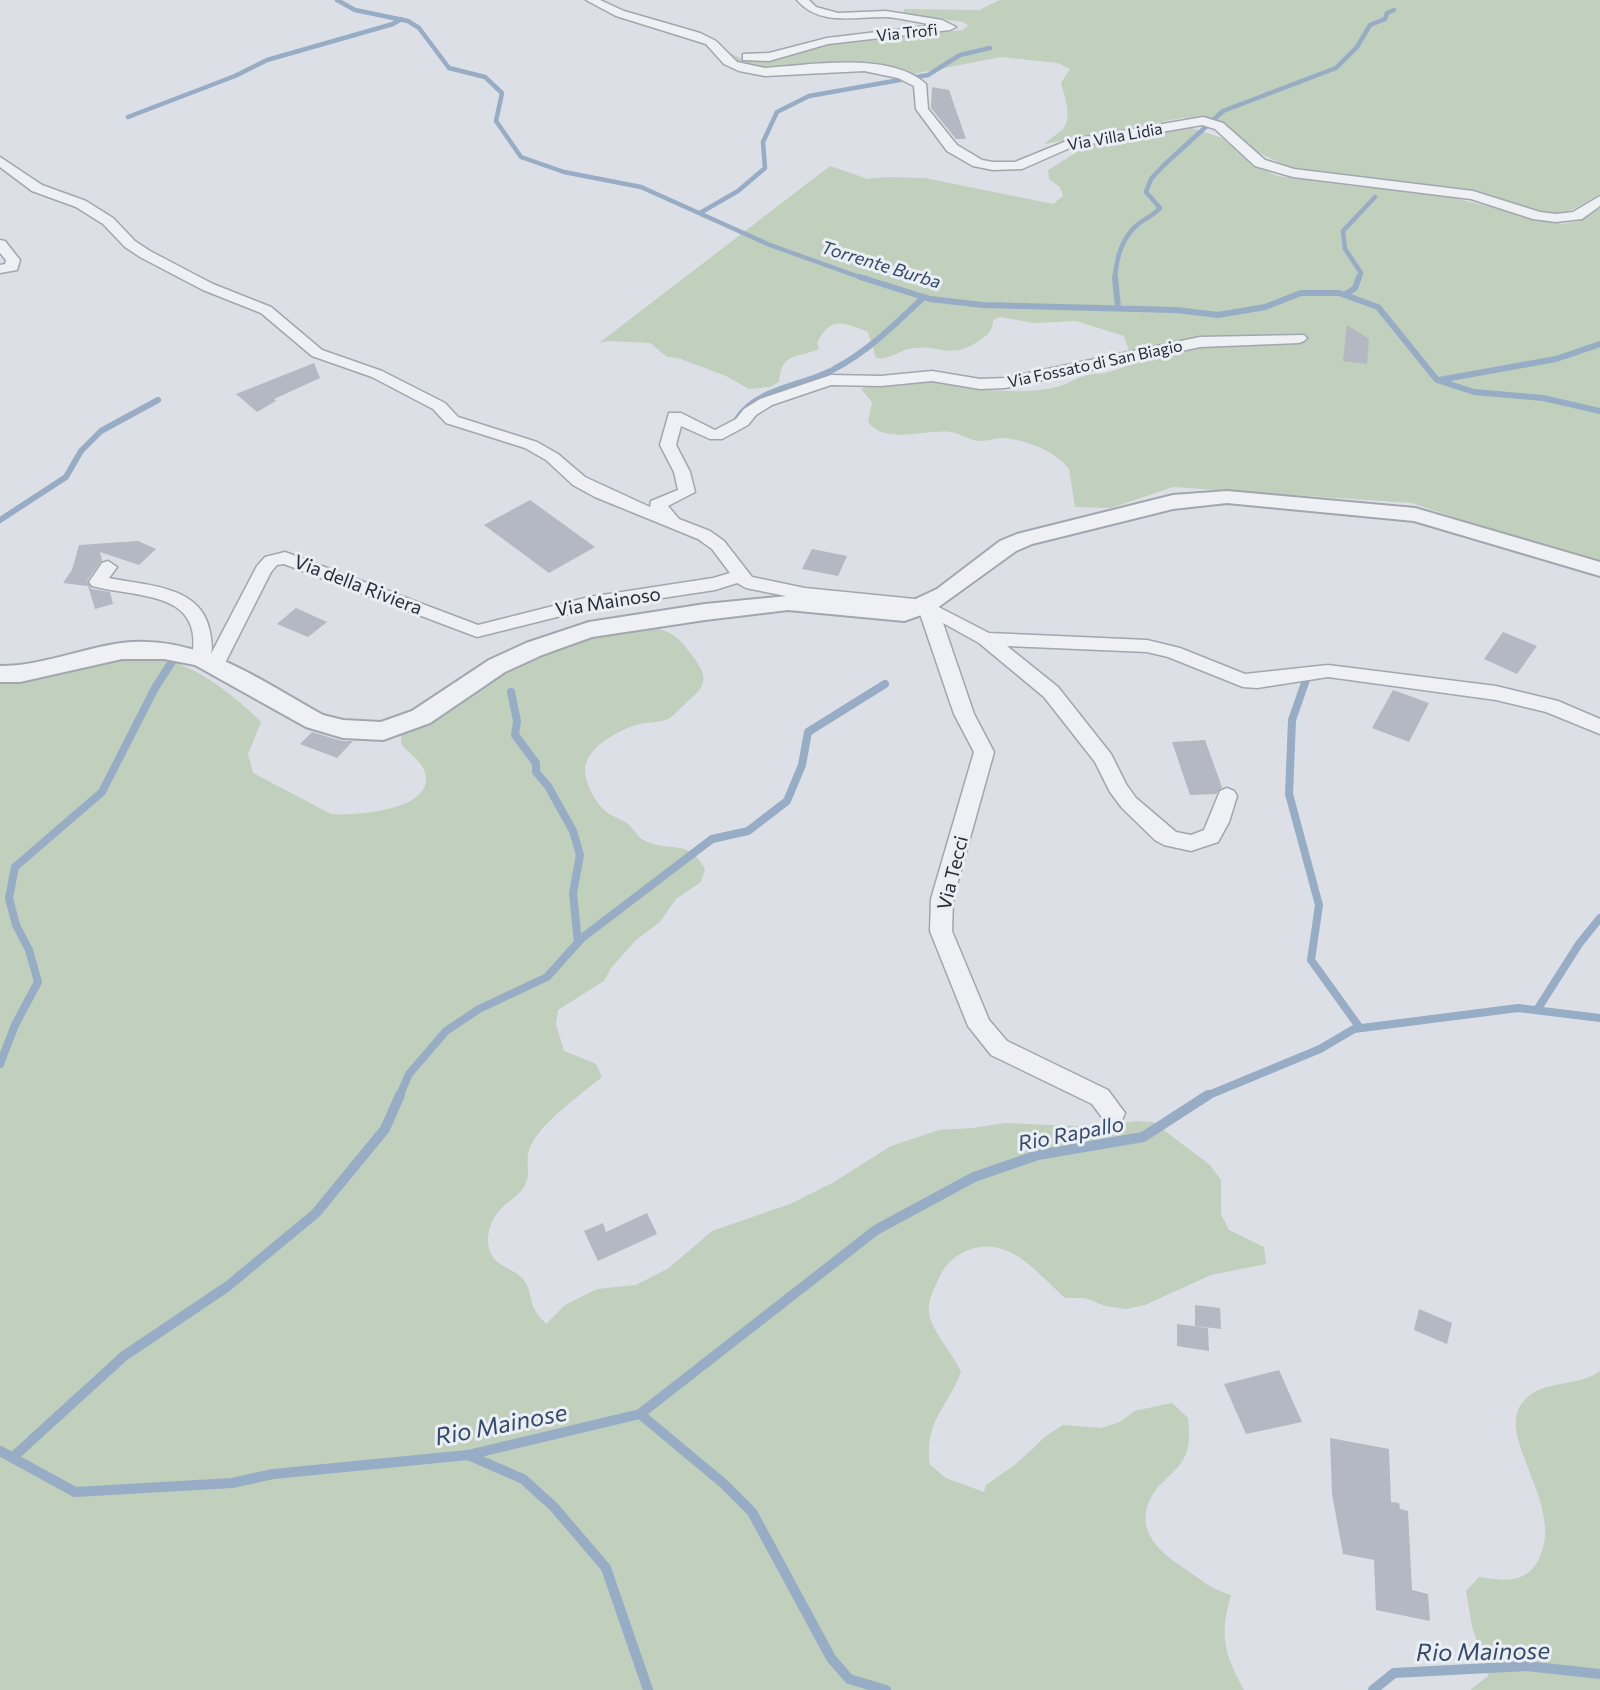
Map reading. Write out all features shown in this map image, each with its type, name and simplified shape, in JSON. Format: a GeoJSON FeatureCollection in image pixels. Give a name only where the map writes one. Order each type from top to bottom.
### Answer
{"type":"FeatureCollection","features":[{"type":"Feature","properties":{"kind":"street","name":"Via Villa Lidia"},"geometry":{"type":"LineString","coordinates":[[592,0],[622,16],[648,20],[712,43],[730,62],[757,71],[862,67],[912,79],[920,85],[922,108],[951,148],[978,163],[993,166],[1017,166],[1069,144],[1203,121],[1219,126],[1261,163],[1284,172],[1473,195],[1538,216],[1556,218],[1577,216],[1600,201]]}},
{"type":"Feature","properties":{"kind":"street","name":"Via Trofi"},"geometry":{"type":"LineString","coordinates":[[712,43],[750,58],[759,58],[777,56],[827,41],[950,27],[942,23],[886,14],[829,15],[808,7],[803,0]]}},
{"type":"Feature","properties":{"kind":"street"},"geometry":{"type":"LineString","coordinates":[[0,161],[37,188],[81,204],[108,221],[130,244],[145,254],[208,287],[266,310],[317,353],[377,374],[439,406],[452,420],[531,445],[590,487],[704,535],[718,545],[740,576],[755,585],[777,590],[925,606],[986,639],[1051,692],[1104,759],[1117,788],[1139,814],[1162,834],[1191,843],[1211,836],[1219,822],[1227,796]]}},
{"type":"Feature","properties":{"kind":"street"},"geometry":{"type":"LineString","coordinates":[[0,244],[13,260],[12,267],[0,270]]}},
{"type":"Feature","properties":{"kind":"street","name":"Via Fossato di San Biagio"},"geometry":{"type":"LineString","coordinates":[[675,523],[657,508],[657,505],[687,492],[682,472],[668,445],[675,416],[716,436],[742,422],[750,412],[766,402],[831,380],[881,381],[932,376],[980,384],[1005,383],[1200,342],[1299,338]]}},
{"type":"Feature","properties":{"kind":"street"},"geometry":{"type":"LineString","coordinates":[[0,674],[20,674],[112,653],[144,649],[208,662],[315,721],[343,729],[383,731],[421,717],[497,666],[534,649],[589,630],[652,619],[788,603],[904,613],[925,606],[1008,546],[1051,531],[1205,497],[1250,498],[1415,515],[1600,569]]}},
{"type":"Feature","properties":{"kind":"street","name":"Via della Riviera"},"geometry":{"type":"LineString","coordinates":[[208,662],[263,570],[271,561],[285,558],[477,631]]}},
{"type":"Feature","properties":{"kind":"street"},"geometry":{"type":"LineString","coordinates":[[108,567],[98,582],[172,597],[193,609],[198,617],[208,662]]}},
{"type":"Feature","properties":{"kind":"street","name":"Via Mainoso"},"geometry":{"type":"LineString","coordinates":[[477,631],[541,613],[704,586],[740,576]]}},
{"type":"Feature","properties":{"kind":"street","name":"Via Tecci"},"geometry":{"type":"LineString","coordinates":[[925,606],[932,619],[964,714],[984,752],[942,899],[941,931],[948,951],[980,1026],[999,1048],[1100,1097],[1113,1113]]}},
{"type":"Feature","properties":{"kind":"street"},"geometry":{"type":"LineString","coordinates":[[986,639],[1147,646],[1173,652],[1243,680],[1257,681],[1328,671],[1496,693],[1551,706],[1600,727]]}},
{"type":"Feature","properties":{"kind":"green space"},"geometry":{"type":"Polygon","coordinates":[[[1000,0],[1600,0],[1600,194],[1574,209],[1558,214],[1536,211],[1456,188],[1293,170],[1256,151],[1226,125],[1201,117],[1182,118],[1045,144],[1063,129],[1067,119],[1067,106],[1061,83],[1070,69],[1058,63],[1001,57],[913,74],[867,63],[765,68],[741,63],[733,58],[732,54],[744,60],[760,62],[816,46],[963,30],[968,25],[963,22],[903,14],[904,9],[979,10],[1000,0]]]}},
{"type":"Feature","properties":{"kind":"green space"},"geometry":{"type":"Polygon","coordinates":[[[1189,127],[1222,138],[1254,166],[1278,176],[1360,187],[1424,191],[1562,224],[1579,221],[1600,208],[1600,562],[1515,538],[1412,503],[1173,487],[1111,508],[1075,507],[1069,469],[1039,447],[1011,439],[977,441],[950,432],[906,435],[885,433],[868,422],[872,402],[861,389],[876,384],[909,381],[998,391],[1034,390],[1060,386],[1084,376],[1126,366],[1130,354],[1124,336],[1076,321],[1033,323],[1001,317],[993,320],[989,333],[962,349],[947,351],[913,348],[881,358],[876,358],[868,332],[845,324],[833,325],[822,334],[817,343],[819,349],[792,358],[783,365],[779,382],[770,387],[749,389],[726,376],[678,358],[667,357],[650,343],[599,343],[830,166],[868,179],[925,178],[1053,204],[1063,196],[1060,187],[1049,179],[1048,170],[1085,147],[1189,127]]]}},
{"type":"Feature","properties":{"kind":"green space"},"geometry":{"type":"Polygon","coordinates":[[[648,627],[670,633],[689,651],[703,673],[700,689],[670,718],[636,725],[603,742],[589,756],[586,778],[601,807],[609,814],[628,824],[647,842],[680,848],[693,854],[705,869],[701,882],[676,899],[660,922],[636,940],[611,968],[604,981],[558,1010],[556,1024],[564,1051],[596,1064],[602,1077],[548,1122],[532,1144],[528,1154],[528,1177],[525,1185],[492,1222],[488,1235],[491,1254],[525,1282],[534,1308],[546,1324],[565,1305],[597,1289],[636,1285],[669,1268],[712,1231],[790,1204],[834,1182],[891,1146],[939,1130],[1005,1123],[1099,1127],[1136,1121],[1153,1122],[1210,1165],[1221,1180],[1221,1214],[1229,1230],[1264,1247],[1266,1264],[1211,1275],[1145,1305],[1126,1309],[1105,1306],[1085,1298],[1065,1298],[1032,1267],[1008,1251],[981,1247],[958,1255],[942,1272],[929,1303],[929,1315],[934,1328],[961,1372],[933,1426],[929,1450],[930,1465],[946,1478],[984,1492],[986,1485],[1063,1425],[1101,1428],[1120,1422],[1134,1411],[1172,1403],[1188,1418],[1186,1455],[1150,1499],[1146,1510],[1148,1531],[1153,1541],[1170,1558],[1209,1586],[1231,1595],[1225,1622],[1226,1644],[1244,1690],[0,1690],[0,680],[121,660],[161,660],[188,668],[215,684],[261,722],[248,754],[253,773],[331,814],[355,814],[402,805],[423,790],[425,773],[401,744],[402,733],[417,727],[474,686],[563,641],[648,627]]]}},
{"type":"Feature","properties":{"kind":"green space"},"geometry":{"type":"Polygon","coordinates":[[[1600,1371],[1600,1690],[1470,1690],[1488,1676],[1472,1626],[1466,1591],[1479,1577],[1506,1580],[1528,1573],[1539,1559],[1545,1540],[1539,1498],[1518,1439],[1516,1422],[1519,1408],[1526,1398],[1535,1392],[1580,1380],[1600,1371]]]}},
{"type":"Feature","properties":{"kind":"building"},"geometry":{"type":"Polygon","coordinates":[[[932,87],[949,90],[966,139],[956,139],[931,108],[932,87]]]}},
{"type":"Feature","properties":{"kind":"building"},"geometry":{"type":"Polygon","coordinates":[[[1347,325],[1369,339],[1367,364],[1343,361],[1347,325]]]}},
{"type":"Feature","properties":{"kind":"building"},"geometry":{"type":"Polygon","coordinates":[[[314,363],[320,378],[274,399],[276,401],[257,412],[236,394],[314,363]]]}},
{"type":"Feature","properties":{"kind":"building"},"geometry":{"type":"Polygon","coordinates":[[[530,500],[595,547],[549,573],[484,525],[530,500]]]}},
{"type":"Feature","properties":{"kind":"building"},"geometry":{"type":"Polygon","coordinates":[[[138,541],[156,549],[139,565],[100,552],[102,560],[87,581],[91,589],[110,592],[113,604],[95,609],[88,586],[63,583],[72,570],[79,545],[138,541]]]}},
{"type":"Feature","properties":{"kind":"building"},"geometry":{"type":"Polygon","coordinates":[[[812,549],[847,556],[838,576],[802,569],[812,549]]]}},
{"type":"Feature","properties":{"kind":"building"},"geometry":{"type":"Polygon","coordinates":[[[296,608],[327,622],[308,637],[277,624],[296,608]]]}},
{"type":"Feature","properties":{"kind":"building"},"geometry":{"type":"Polygon","coordinates":[[[1503,632],[1537,646],[1517,674],[1484,659],[1503,632]]]}},
{"type":"Feature","properties":{"kind":"building"},"geometry":{"type":"Polygon","coordinates":[[[1393,690],[1429,703],[1409,742],[1372,728],[1393,690]]]}},
{"type":"Feature","properties":{"kind":"building"},"geometry":{"type":"Polygon","coordinates":[[[312,732],[342,741],[353,741],[337,758],[300,744],[312,732]]]}},
{"type":"Feature","properties":{"kind":"building"},"geometry":{"type":"Polygon","coordinates":[[[1205,740],[1222,787],[1216,794],[1190,795],[1172,742],[1205,740]]]}},
{"type":"Feature","properties":{"kind":"building"},"geometry":{"type":"Polygon","coordinates":[[[647,1213],[657,1234],[598,1261],[584,1231],[603,1223],[606,1232],[647,1213]]]}},
{"type":"Feature","properties":{"kind":"building"},"geometry":{"type":"Polygon","coordinates":[[[1195,1305],[1220,1308],[1221,1329],[1195,1326],[1195,1305]]]}},
{"type":"Feature","properties":{"kind":"building"},"geometry":{"type":"Polygon","coordinates":[[[1419,1309],[1452,1323],[1447,1344],[1414,1330],[1419,1309]]]}},
{"type":"Feature","properties":{"kind":"building"},"geometry":{"type":"Polygon","coordinates":[[[1177,1324],[1208,1328],[1209,1351],[1177,1346],[1177,1324]]]}},
{"type":"Feature","properties":{"kind":"building"},"geometry":{"type":"Polygon","coordinates":[[[1279,1370],[1302,1422],[1246,1434],[1224,1384],[1279,1370]]]}},
{"type":"Feature","properties":{"kind":"building"},"geometry":{"type":"Polygon","coordinates":[[[1330,1438],[1389,1449],[1391,1502],[1399,1503],[1400,1509],[1408,1511],[1412,1590],[1428,1594],[1430,1621],[1376,1610],[1374,1560],[1343,1554],[1332,1494],[1330,1438]]]}},
{"type":"Feature","properties":{"kind":"waterway","name":"Torrente Burba"},"geometry":{"type":"LineString","coordinates":[[337,0],[355,10],[400,19]]}},
{"type":"Feature","properties":{"kind":"waterway"},"geometry":{"type":"LineString","coordinates":[[1115,278],[1123,243],[1137,225],[1160,208],[1146,192],[1151,179],[1163,166],[1223,111],[1336,68],[1357,47],[1370,25],[1385,19],[1387,13],[1394,10]]}},
{"type":"Feature","properties":{"kind":"waterway"},"geometry":{"type":"LineString","coordinates":[[128,117],[235,76],[267,60],[393,24],[400,19]]}},
{"type":"Feature","properties":{"kind":"waterway","name":"Torrente Burba"},"geometry":{"type":"LineString","coordinates":[[400,19],[419,28],[449,68],[485,77],[502,93],[496,121],[521,157],[564,172],[641,187],[770,245],[865,279]]}},
{"type":"Feature","properties":{"kind":"waterway"},"geometry":{"type":"LineString","coordinates":[[700,213],[738,191],[765,168],[763,142],[777,112],[809,96],[928,75],[960,55],[990,48]]}},
{"type":"Feature","properties":{"kind":"waterway"},"geometry":{"type":"LineString","coordinates":[[1359,279],[1361,273],[1345,249],[1343,231],[1375,197]]}},
{"type":"Feature","properties":{"kind":"waterway","name":"Torrente Burba"},"geometry":{"type":"LineString","coordinates":[[860,277],[924,297]]}},
{"type":"Feature","properties":{"kind":"waterway"},"geometry":{"type":"LineString","coordinates":[[1345,295],[1355,288],[1359,277]]}},
{"type":"Feature","properties":{"kind":"waterway"},"geometry":{"type":"LineString","coordinates":[[1115,278],[1118,307]]}},
{"type":"Feature","properties":{"kind":"waterway","name":"Torrente Burba"},"geometry":{"type":"LineString","coordinates":[[924,297],[983,305],[1176,310],[1218,315],[1265,307],[1301,293],[1339,293],[1378,307],[1437,380],[1474,392],[1543,398],[1600,411]]}},
{"type":"Feature","properties":{"kind":"waterway"},"geometry":{"type":"LineString","coordinates":[[737,419],[757,400],[824,374],[848,361],[882,336],[924,297]]}},
{"type":"Feature","properties":{"kind":"waterway"},"geometry":{"type":"LineString","coordinates":[[1439,380],[1556,359],[1600,344]]}},
{"type":"Feature","properties":{"kind":"waterway"},"geometry":{"type":"LineString","coordinates":[[0,520],[66,477],[81,451],[101,431],[158,400]]}},
{"type":"Feature","properties":{"kind":"waterway"},"geometry":{"type":"LineString","coordinates":[[0,1064],[15,1025],[38,982],[29,950],[16,925],[9,898],[15,867],[102,792],[155,688],[173,660]]}},
{"type":"Feature","properties":{"kind":"waterway"},"geometry":{"type":"LineString","coordinates":[[1307,677],[1292,720],[1289,794],[1319,905],[1311,960],[1360,1028]]}},
{"type":"Feature","properties":{"kind":"waterway"},"geometry":{"type":"LineString","coordinates":[[578,943],[712,839],[748,831],[787,801],[802,765],[808,732],[885,684]]}},
{"type":"Feature","properties":{"kind":"waterway"},"geometry":{"type":"LineString","coordinates":[[511,692],[517,721],[515,735],[536,763],[536,772],[548,786],[573,831],[580,855],[573,893],[578,943]]}},
{"type":"Feature","properties":{"kind":"waterway"},"geometry":{"type":"LineString","coordinates":[[1537,1010],[1579,944],[1600,918]]}},
{"type":"Feature","properties":{"kind":"waterway"},"geometry":{"type":"LineString","coordinates":[[399,1097],[409,1074],[446,1031],[479,1009],[547,977],[578,943]]}},
{"type":"Feature","properties":{"kind":"waterway","name":"Rio Rapallo"},"geometry":{"type":"LineString","coordinates":[[1207,1096],[1320,1049],[1354,1029],[1518,1008],[1600,1018]]}},
{"type":"Feature","properties":{"kind":"waterway"},"geometry":{"type":"LineString","coordinates":[[12,1458],[124,1356],[228,1286],[316,1213],[385,1129],[400,1095]]}},
{"type":"Feature","properties":{"kind":"waterway","name":"Rio Rapallo"},"geometry":{"type":"LineString","coordinates":[[640,1414],[876,1230],[974,1177],[1038,1155],[1143,1137],[1207,1096]]}},
{"type":"Feature","properties":{"kind":"waterway","name":"Rio Mainose"},"geometry":{"type":"LineString","coordinates":[[468,1455],[640,1414]]}},
{"type":"Feature","properties":{"kind":"waterway","name":"Rio Mainose"},"geometry":{"type":"LineString","coordinates":[[640,1414],[724,1484],[752,1512],[831,1658],[849,1679],[886,1690]]}},
{"type":"Feature","properties":{"kind":"waterway","name":"Rio Mainose"},"geometry":{"type":"LineString","coordinates":[[0,1451],[12,1458]]}},
{"type":"Feature","properties":{"kind":"waterway","name":"Rio Mainose"},"geometry":{"type":"LineString","coordinates":[[12,1458],[75,1492],[232,1483],[273,1474],[468,1455]]}},
{"type":"Feature","properties":{"kind":"waterway"},"geometry":{"type":"LineString","coordinates":[[468,1455],[523,1479],[554,1507],[606,1568],[648,1690]]}},
{"type":"Feature","properties":{"kind":"waterway","name":"Rio Mainose"},"geometry":{"type":"LineString","coordinates":[[1373,1690],[1394,1673],[1527,1666],[1600,1674]]}}]}
